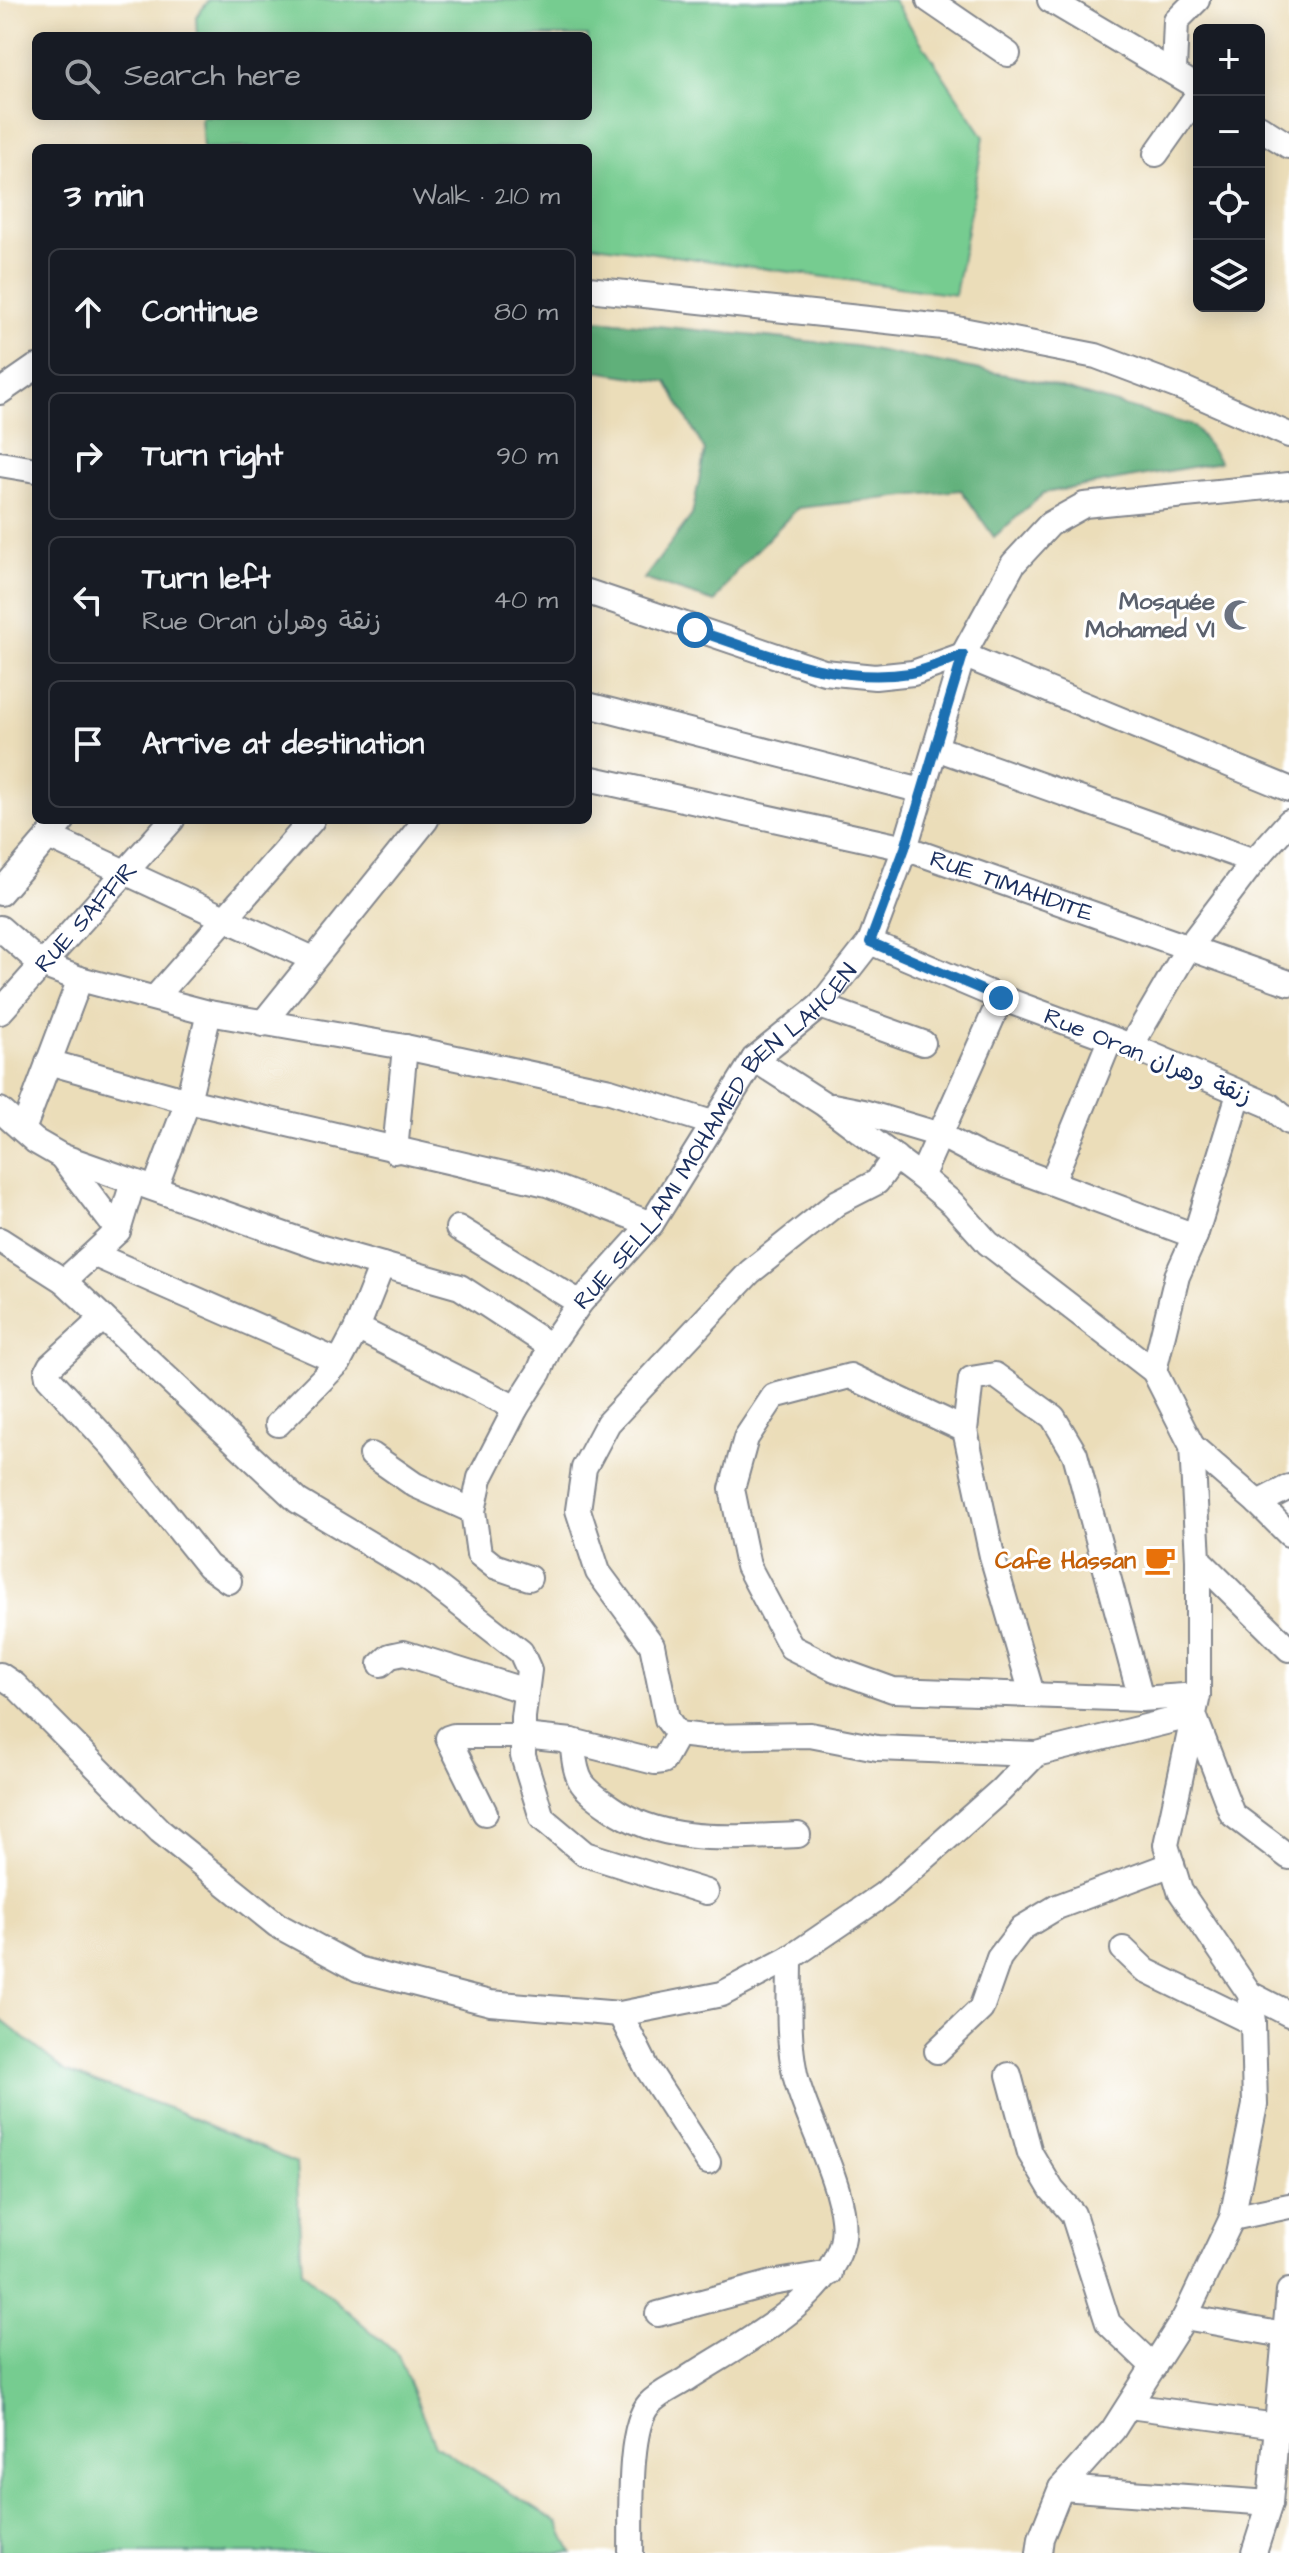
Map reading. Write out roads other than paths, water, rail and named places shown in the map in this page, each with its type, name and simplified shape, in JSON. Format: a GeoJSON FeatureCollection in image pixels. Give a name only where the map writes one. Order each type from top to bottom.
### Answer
{"type":"FeatureCollection","features":[{"type":"Feature","properties":{"kind":"street"},"geometry":{"type":"LineString","coordinates":[[929,0],[956,7],[1008,54]]}},
{"type":"Feature","properties":{"kind":"street"},"geometry":{"type":"LineString","coordinates":[[1050,0],[1174,71],[1193,85]]}},
{"type":"Feature","properties":{"kind":"street"},"geometry":{"type":"LineString","coordinates":[[1174,71],[1176,21],[1197,0]]}},
{"type":"Feature","properties":{"kind":"street"},"geometry":{"type":"LineString","coordinates":[[1156,154],[1195,96]]}},
{"type":"Feature","properties":{"kind":"street"},"geometry":{"type":"LineString","coordinates":[[1265,131],[1289,146]]}},
{"type":"Feature","properties":{"kind":"street"},"geometry":{"type":"LineString","coordinates":[[592,289],[952,328],[1096,356],[1184,389],[1289,435]]}},
{"type":"Feature","properties":{"kind":"street"},"geometry":{"type":"LineString","coordinates":[[0,392],[32,370]]}},
{"type":"Feature","properties":{"kind":"street"},"geometry":{"type":"LineString","coordinates":[[0,464],[32,469]]}},
{"type":"Feature","properties":{"kind":"street","name":"RUE SELLAMI MOHAMED BEN LAHCEN"},"geometry":{"type":"LineString","coordinates":[[529,1578],[494,1566],[479,1554],[473,1511],[480,1478],[516,1408],[539,1372],[550,1346],[580,1303],[651,1224],[754,1059],[820,1006],[870,942],[905,848],[963,655],[1013,564],[1050,524],[1084,505],[1289,485]]}},
{"type":"Feature","properties":{"kind":"street"},"geometry":{"type":"LineString","coordinates":[[592,593],[824,672],[875,677],[913,673],[963,655],[1289,789]]}},
{"type":"Feature","properties":{"kind":"street"},"geometry":{"type":"LineString","coordinates":[[592,706],[922,791]]}},
{"type":"Feature","properties":{"kind":"street"},"geometry":{"type":"LineString","coordinates":[[936,748],[1254,861]]}},
{"type":"Feature","properties":{"kind":"street","name":"RUE TIMAHDITE"},"geometry":{"type":"LineString","coordinates":[[592,779],[905,848],[1289,983]]}},
{"type":"Feature","properties":{"kind":"street"},"geometry":{"type":"LineString","coordinates":[[1052,1182],[1121,1043],[1254,861],[1289,822]]}},
{"type":"Feature","properties":{"kind":"street","name":"RUE SAFFIR"},"geometry":{"type":"LineString","coordinates":[[0,1012],[168,824]]}},
{"type":"Feature","properties":{"kind":"street"},"geometry":{"type":"LineString","coordinates":[[155,998],[309,824]]}},
{"type":"Feature","properties":{"kind":"street"},"geometry":{"type":"LineString","coordinates":[[262,1024],[423,824]]}},
{"type":"Feature","properties":{"kind":"street"},"geometry":{"type":"LineString","coordinates":[[0,893],[56,828],[126,872],[313,959]]}},
{"type":"Feature","properties":{"kind":"street"},"geometry":{"type":"LineString","coordinates":[[0,928],[42,965],[80,979],[209,1013],[405,1047],[610,1091],[712,1123]]}},
{"type":"Feature","properties":{"kind":"street","name":"Rue Oran زنقة وهران"},"geometry":{"type":"LineString","coordinates":[[870,942],[1269,1105],[1289,1122]]}},
{"type":"Feature","properties":{"kind":"street"},"geometry":{"type":"LineString","coordinates":[[23,1130],[80,979]]}},
{"type":"Feature","properties":{"kind":"street"},"geometry":{"type":"LineString","coordinates":[[921,1177],[1001,998]]}},
{"type":"Feature","properties":{"kind":"street"},"geometry":{"type":"LineString","coordinates":[[820,1006],[923,1043]]}},
{"type":"Feature","properties":{"kind":"street"},"geometry":{"type":"LineString","coordinates":[[64,1281],[118,1231],[144,1185],[188,1101],[209,1013]]}},
{"type":"Feature","properties":{"kind":"street"},"geometry":{"type":"LineString","coordinates":[[395,1151],[405,1047]]}},
{"type":"Feature","properties":{"kind":"street"},"geometry":{"type":"LineString","coordinates":[[754,1059],[824,1104],[921,1177],[953,1204],[988,1243],[1154,1371],[1192,1446],[1289,1534]]}},
{"type":"Feature","properties":{"kind":"street"},"geometry":{"type":"LineString","coordinates":[[48,1062],[188,1101],[547,1184],[651,1224]]}},
{"type":"Feature","properties":{"kind":"street"},"geometry":{"type":"LineString","coordinates":[[1154,1371],[1177,1276],[1195,1236],[1239,1094]]}},
{"type":"Feature","properties":{"kind":"street"},"geometry":{"type":"LineString","coordinates":[[824,1104],[940,1135],[980,1156],[1195,1236]]}},
{"type":"Feature","properties":{"kind":"street"},"geometry":{"type":"LineString","coordinates":[[0,1110],[35,1141],[61,1156],[319,1247],[460,1287],[550,1346]]}},
{"type":"Feature","properties":{"kind":"street"},"geometry":{"type":"LineString","coordinates":[[61,1156],[118,1231]]}},
{"type":"Feature","properties":{"kind":"street"},"geometry":{"type":"LineString","coordinates":[[895,1157],[877,1182],[838,1202],[750,1272],[608,1423],[584,1468],[578,1510],[598,1572],[652,1645],[667,1719],[678,1734],[704,1737],[810,1735],[877,1748],[1036,1754],[1196,1705]]}},
{"type":"Feature","properties":{"kind":"street"},"geometry":{"type":"LineString","coordinates":[[458,1228],[580,1303]]}},
{"type":"Feature","properties":{"kind":"street"},"geometry":{"type":"LineString","coordinates":[[0,1240],[64,1281],[298,1501],[425,1577],[521,1652],[529,1670],[523,1756],[542,1818],[585,1854],[706,1892]]}},
{"type":"Feature","properties":{"kind":"street"},"geometry":{"type":"LineString","coordinates":[[95,1255],[339,1362]]}},
{"type":"Feature","properties":{"kind":"street"},"geometry":{"type":"LineString","coordinates":[[278,1424],[339,1362],[357,1328],[382,1265]]}},
{"type":"Feature","properties":{"kind":"street"},"geometry":{"type":"LineString","coordinates":[[103,1318],[50,1366],[48,1377],[113,1447],[208,1566],[229,1581]]}},
{"type":"Feature","properties":{"kind":"street"},"geometry":{"type":"LineString","coordinates":[[357,1328],[516,1408]]}},
{"type":"Feature","properties":{"kind":"street"},"geometry":{"type":"LineString","coordinates":[[1032,1694],[992,1556],[965,1430],[971,1379],[995,1375],[1053,1417],[1075,1454],[1141,1699]]}},
{"type":"Feature","properties":{"kind":"street"},"geometry":{"type":"LineString","coordinates":[[965,1430],[850,1376],[774,1396],[746,1438],[732,1489],[748,1566],[791,1647],[835,1669],[893,1690],[1141,1699],[1196,1705]]}},
{"type":"Feature","properties":{"kind":"street"},"geometry":{"type":"LineString","coordinates":[[1039,2553],[1041,2538],[1061,2488],[1113,2430],[1185,2317],[1232,2218],[1255,2105],[1250,1994],[1180,1891],[1166,1845],[1196,1705],[1198,1559],[1192,1446]]}},
{"type":"Feature","properties":{"kind":"street"},"geometry":{"type":"LineString","coordinates":[[372,1455],[415,1485],[473,1511]]}},
{"type":"Feature","properties":{"kind":"street"},"geometry":{"type":"LineString","coordinates":[[1258,1503],[1289,1487]]}},
{"type":"Feature","properties":{"kind":"street"},"geometry":{"type":"LineString","coordinates":[[1198,1559],[1289,1649]]}},
{"type":"Feature","properties":{"kind":"street"},"geometry":{"type":"LineString","coordinates":[[381,1664],[390,1656],[404,1653],[526,1691]]}},
{"type":"Feature","properties":{"kind":"street"},"geometry":{"type":"LineString","coordinates":[[0,1675],[15,1685],[160,1831],[277,1925],[358,1969],[446,1992],[490,2003],[620,2014],[722,1994],[790,1958],[884,1894],[1000,1791],[1036,1754]]}},
{"type":"Feature","properties":{"kind":"street"},"geometry":{"type":"LineString","coordinates":[[1196,1705],[1232,1814],[1289,1857]]}},
{"type":"Feature","properties":{"kind":"street"},"geometry":{"type":"LineString","coordinates":[[485,1813],[448,1738],[523,1736],[572,1741],[655,1762],[663,1761],[678,1734]]}},
{"type":"Feature","properties":{"kind":"street"},"geometry":{"type":"LineString","coordinates":[[572,1741],[576,1770],[582,1783],[629,1821],[667,1833],[715,1838],[798,1835]]}},
{"type":"Feature","properties":{"kind":"street"},"geometry":{"type":"LineString","coordinates":[[937,2051],[981,2009],[999,1958],[1022,1928],[1057,1907],[1172,1864]]}},
{"type":"Feature","properties":{"kind":"street"},"geometry":{"type":"LineString","coordinates":[[1123,1949],[1146,1971],[1253,2023]]}},
{"type":"Feature","properties":{"kind":"street"},"geometry":{"type":"LineString","coordinates":[[631,2553],[634,2441],[648,2404],[802,2303],[830,2273],[843,2238],[841,2209],[796,2078],[788,2036],[790,1958]]}},
{"type":"Feature","properties":{"kind":"street"},"geometry":{"type":"LineString","coordinates":[[1250,1994],[1289,2014]]}},
{"type":"Feature","properties":{"kind":"street"},"geometry":{"type":"LineString","coordinates":[[620,2014],[647,2068],[708,2162]]}},
{"type":"Feature","properties":{"kind":"street"},"geometry":{"type":"LineString","coordinates":[[1009,2075],[1030,2153],[1052,2190],[1073,2214],[1108,2323],[1154,2367]]}},
{"type":"Feature","properties":{"kind":"street"},"geometry":{"type":"LineString","coordinates":[[1232,2218],[1289,2206]]}},
{"type":"Feature","properties":{"kind":"street"},"geometry":{"type":"LineString","coordinates":[[658,2314],[772,2283],[830,2273]]}},
{"type":"Feature","properties":{"kind":"street"},"geometry":{"type":"LineString","coordinates":[[1254,2553],[1270,2503],[1289,2291]]}},
{"type":"Feature","properties":{"kind":"street"},"geometry":{"type":"LineString","coordinates":[[1185,2317],[1287,2336]]}},
{"type":"Feature","properties":{"kind":"street"},"geometry":{"type":"LineString","coordinates":[[1129,2406],[1277,2426]]}},
{"type":"Feature","properties":{"kind":"street"},"geometry":{"type":"LineString","coordinates":[[1061,2488],[1270,2503]]}},
{"type":"Feature","properties":{"kind":"place","name":"Mosquée Mohamed VI"},"geometry":{"type":"Point","coordinates":[1239,615]}},
{"type":"Feature","properties":{"kind":"place","name":"Cafe Hassan"},"geometry":{"type":"Point","coordinates":[1160,1560]}}]}
